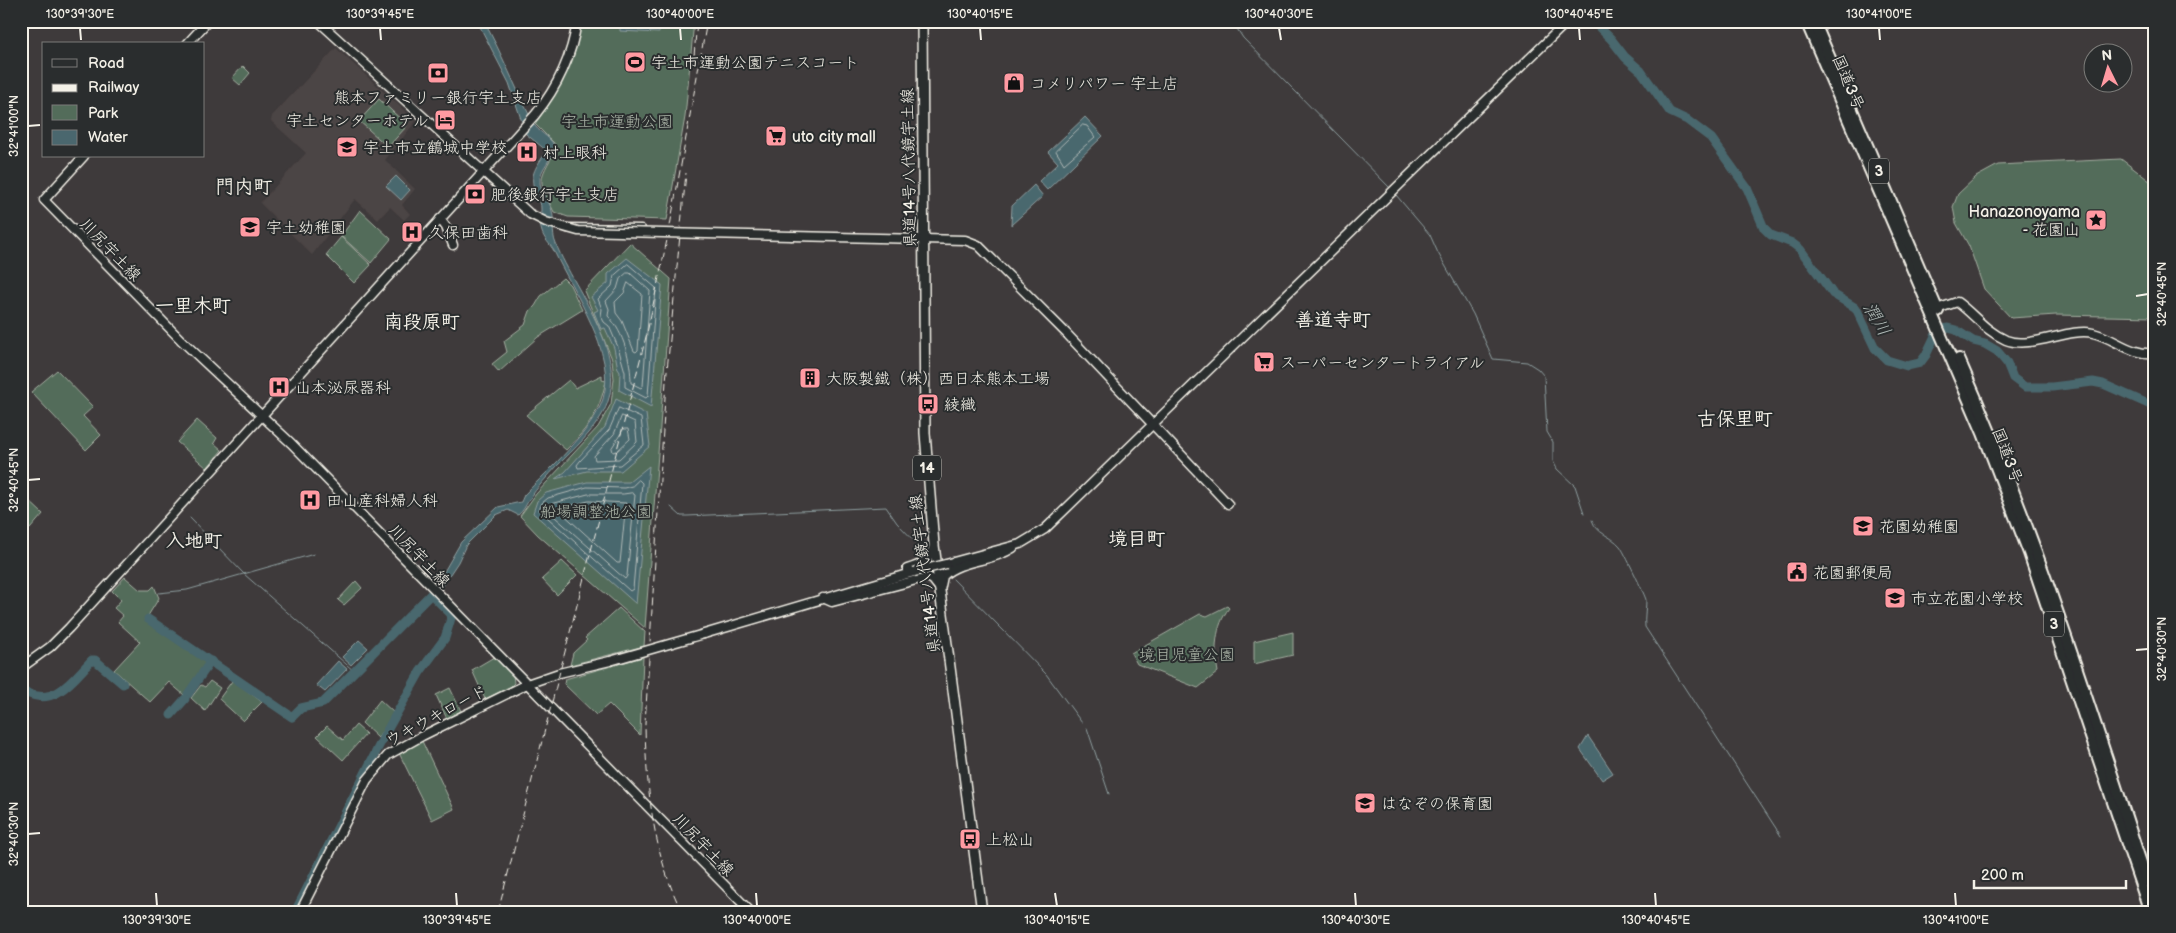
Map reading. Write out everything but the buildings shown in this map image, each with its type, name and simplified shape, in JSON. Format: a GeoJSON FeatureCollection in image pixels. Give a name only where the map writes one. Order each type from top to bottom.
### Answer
{"type":"FeatureCollection","features":[{"type":"Feature","properties":{"kind":"highway","name":"国道3号"},"geometry":{"type":"LineString","coordinates":[[1806,21],[1914,274],[1940,322],[1991,430],[2036,550],[2155,906]]}},
{"type":"Feature","properties":{"kind":"highway","name":"国道3号"},"geometry":{"type":"LineString","coordinates":[[1814,21],[1934,310]]}},
{"type":"Feature","properties":{"kind":"highway","name":"国道3号"},"geometry":{"type":"LineString","coordinates":[[1949,342],[2030,553],[2150,912]]}},
{"type":"Feature","properties":{"kind":"main road","name":"県道14号八代鏡宇土線"},"geometry":{"type":"LineString","coordinates":[[922,21],[925,434],[934,545],[982,912]]}},
{"type":"Feature","properties":{"kind":"street"},"geometry":{"type":"LineString","coordinates":[[189,42],[208,21]]}},
{"type":"Feature","properties":{"kind":"street"},"geometry":{"type":"LineString","coordinates":[[318,21],[530,214],[563,228],[578,231],[925,238],[964,240],[978,245],[1066,333],[1152,426],[1228,504]]}},
{"type":"Feature","properties":{"kind":"street"},"geometry":{"type":"LineString","coordinates":[[21,668],[50,647],[69,628],[550,97],[571,49],[577,21]]}},
{"type":"Feature","properties":{"kind":"street"},"geometry":{"type":"LineString","coordinates":[[941,590],[942,579],[954,568],[1006,552],[1045,530],[1568,21]]}},
{"type":"Feature","properties":{"kind":"street","name":"川尻宇土線"},"geometry":{"type":"LineString","coordinates":[[82,158],[44,200],[181,340],[291,443],[751,912]]}},
{"type":"Feature","properties":{"kind":"street"},"geometry":{"type":"LineString","coordinates":[[440,219],[446,227],[453,244]]}},
{"type":"Feature","properties":{"kind":"street"},"geometry":{"type":"LineString","coordinates":[[563,228],[660,230]]}},
{"type":"Feature","properties":{"kind":"street"},"geometry":{"type":"LineString","coordinates":[[1934,310],[1957,302],[1983,326],[2006,340],[2032,341],[2092,332],[2132,350],[2155,353]]}},
{"type":"Feature","properties":{"kind":"street"},"geometry":{"type":"LineString","coordinates":[[837,594],[1020,544]]}},
{"type":"Feature","properties":{"kind":"street"},"geometry":{"type":"LineString","coordinates":[[837,594],[845,588],[862,581],[925,563],[931,556],[934,545]]}},
{"type":"Feature","properties":{"kind":"street"},"geometry":{"type":"LineString","coordinates":[[823,598],[832,602],[928,577],[941,590]]}},
{"type":"Feature","properties":{"kind":"street","name":"ウキウキロード"},"geometry":{"type":"LineString","coordinates":[[300,912],[367,780],[388,755],[527,684],[559,673],[610,661],[837,594]]}},
{"type":"Feature","properties":{"kind":"shaded area","name":"宇土市立鶴城中学校"},"geometry":{"type":"Polygon","coordinates":[[[336,48],[416,121],[385,160],[415,189],[402,205],[410,214],[404,220],[390,207],[378,220],[355,199],[312,255],[260,203],[306,153],[271,121],[272,116],[336,48]]]}},
{"type":"Feature","properties":{"kind":"green space","name":"宇土市運動公園"},"geometry":{"type":"Polygon","coordinates":[[[581,21],[694,21],[685,117],[667,220],[568,217],[554,212],[545,193],[542,181],[543,175],[556,150],[554,143],[535,124],[565,76],[575,50],[581,21]]]}},
{"type":"Feature","properties":{"kind":"green space"},"geometry":{"type":"Polygon","coordinates":[[[243,66],[250,73],[240,85],[232,78],[243,66]]]}},
{"type":"Feature","properties":{"kind":"green space"},"geometry":{"type":"Polygon","coordinates":[[[379,99],[406,124],[406,127],[388,147],[359,121],[379,99]]]}},
{"type":"Feature","properties":{"kind":"green space"},"geometry":{"type":"Polygon","coordinates":[[[2121,159],[2155,185],[2155,317],[2056,315],[2011,318],[1984,289],[1969,246],[1956,223],[1953,207],[1958,194],[1976,177],[1998,165],[2121,159]]]}},
{"type":"Feature","properties":{"kind":"green space"},"geometry":{"type":"Polygon","coordinates":[[[360,210],[391,239],[371,263],[341,236],[360,210]]]}},
{"type":"Feature","properties":{"kind":"green space"},"geometry":{"type":"Polygon","coordinates":[[[341,237],[371,265],[354,283],[326,255],[341,237]]]}},
{"type":"Feature","properties":{"kind":"green space","name":"船場調整池公園"},"geometry":{"type":"Polygon","coordinates":[[[630,243],[671,279],[645,628],[538,535],[520,516],[536,494],[598,427],[611,404],[614,379],[612,359],[584,291],[630,243]]]}},
{"type":"Feature","properties":{"kind":"green space"},"geometry":{"type":"Polygon","coordinates":[[[563,278],[570,285],[582,310],[538,337],[499,372],[492,364],[507,352],[504,341],[525,325],[530,311],[541,296],[563,278]]]}},
{"type":"Feature","properties":{"kind":"green space"},"geometry":{"type":"Polygon","coordinates":[[[57,370],[93,407],[83,416],[101,435],[86,450],[31,392],[57,370]]]}},
{"type":"Feature","properties":{"kind":"green space"},"geometry":{"type":"Polygon","coordinates":[[[602,375],[602,380],[606,381],[600,403],[587,426],[566,450],[526,415],[569,380],[575,388],[602,375]]]}},
{"type":"Feature","properties":{"kind":"green space"},"geometry":{"type":"Polygon","coordinates":[[[197,420],[217,438],[214,443],[222,450],[207,468],[177,442],[197,420]]]}},
{"type":"Feature","properties":{"kind":"green space"},"geometry":{"type":"Polygon","coordinates":[[[25,489],[26,498],[43,514],[30,529],[21,521],[21,493],[25,489]]]}},
{"type":"Feature","properties":{"kind":"green space"},"geometry":{"type":"Polygon","coordinates":[[[562,561],[577,575],[557,595],[542,579],[562,561]]]}},
{"type":"Feature","properties":{"kind":"green space"},"geometry":{"type":"Polygon","coordinates":[[[125,577],[140,590],[150,590],[154,586],[159,598],[146,619],[207,662],[184,695],[169,682],[150,702],[114,670],[140,642],[118,622],[123,616],[114,608],[121,600],[112,591],[125,577]]]}},
{"type":"Feature","properties":{"kind":"green space"},"geometry":{"type":"Polygon","coordinates":[[[356,581],[362,588],[344,605],[338,600],[356,581]]]}},
{"type":"Feature","properties":{"kind":"green space","name":"境目児童公園"},"geometry":{"type":"Polygon","coordinates":[[[1227,606],[1229,608],[1218,631],[1216,656],[1218,672],[1198,688],[1137,664],[1131,653],[1200,614],[1207,616],[1227,606]]]}},
{"type":"Feature","properties":{"kind":"green space"},"geometry":{"type":"Polygon","coordinates":[[[619,608],[645,632],[644,646],[570,665],[573,653],[587,640],[585,638],[619,608]]]}},
{"type":"Feature","properties":{"kind":"green space"},"geometry":{"type":"Polygon","coordinates":[[[1293,632],[1293,655],[1254,664],[1254,641],[1293,632]]]}},
{"type":"Feature","properties":{"kind":"green space"},"geometry":{"type":"Polygon","coordinates":[[[494,657],[513,675],[514,683],[509,688],[485,699],[472,670],[494,657]]]}},
{"type":"Feature","properties":{"kind":"green space"},"geometry":{"type":"Polygon","coordinates":[[[643,657],[640,735],[609,704],[596,715],[564,684],[565,679],[643,657]]]}},
{"type":"Feature","properties":{"kind":"green space"},"geometry":{"type":"Polygon","coordinates":[[[210,681],[220,688],[205,711],[191,698],[201,685],[205,687],[210,681]]]}},
{"type":"Feature","properties":{"kind":"green space"},"geometry":{"type":"Polygon","coordinates":[[[232,681],[262,702],[243,721],[219,699],[232,681]]]}},
{"type":"Feature","properties":{"kind":"green space"},"geometry":{"type":"Polygon","coordinates":[[[450,688],[461,711],[447,719],[436,695],[450,688]]]}},
{"type":"Feature","properties":{"kind":"green space"},"geometry":{"type":"Polygon","coordinates":[[[380,700],[394,713],[378,738],[362,723],[380,700]]]}},
{"type":"Feature","properties":{"kind":"green space"},"geometry":{"type":"Polygon","coordinates":[[[356,725],[366,734],[343,760],[317,736],[327,726],[343,740],[356,725]]]}},
{"type":"Feature","properties":{"kind":"green space"},"geometry":{"type":"Polygon","coordinates":[[[421,739],[454,809],[432,820],[399,753],[421,739]]]}},
{"type":"Feature","properties":{"kind":"water"},"geometry":{"type":"Polygon","coordinates":[[[477,21],[484,21],[533,123],[554,145],[552,155],[541,173],[540,183],[552,211],[556,244],[588,305],[607,348],[611,370],[610,392],[603,413],[594,427],[543,482],[522,511],[518,515],[508,510],[496,515],[466,545],[458,562],[442,586],[438,582],[461,542],[498,507],[521,502],[524,495],[580,437],[598,411],[603,399],[606,381],[604,362],[591,323],[554,251],[544,237],[541,228],[541,205],[534,188],[533,178],[536,168],[547,151],[526,134],[509,83],[477,21]]]}},
{"type":"Feature","properties":{"kind":"water"},"geometry":{"type":"Polygon","coordinates":[[[620,21],[659,21],[659,33],[620,31],[620,21]]]}},
{"type":"Feature","properties":{"kind":"water"},"geometry":{"type":"Polygon","coordinates":[[[1085,117],[1103,136],[1047,190],[1039,181],[1058,163],[1048,152],[1085,117]]]}},
{"type":"Feature","properties":{"kind":"water"},"geometry":{"type":"Polygon","coordinates":[[[396,176],[410,190],[401,200],[386,186],[396,176]]]}},
{"type":"Feature","properties":{"kind":"water"},"geometry":{"type":"Polygon","coordinates":[[[1034,185],[1043,196],[1011,225],[1012,206],[1034,185]]]}},
{"type":"Feature","properties":{"kind":"water"},"geometry":{"type":"Polygon","coordinates":[[[627,258],[662,285],[651,407],[619,390],[620,372],[614,348],[605,328],[601,329],[594,312],[598,310],[591,297],[608,283],[608,274],[627,258]]]}},
{"type":"Feature","properties":{"kind":"water"},"geometry":{"type":"Polygon","coordinates":[[[616,399],[646,414],[650,446],[621,471],[587,471],[555,479],[565,472],[605,427],[616,399]]]}},
{"type":"Feature","properties":{"kind":"water"},"geometry":{"type":"Polygon","coordinates":[[[649,466],[636,604],[533,513],[537,501],[546,493],[587,482],[629,482],[649,466]]]}},
{"type":"Feature","properties":{"kind":"water"},"geometry":{"type":"Polygon","coordinates":[[[359,640],[368,648],[351,665],[342,657],[359,640]]]}},
{"type":"Feature","properties":{"kind":"water"},"geometry":{"type":"Polygon","coordinates":[[[338,661],[347,669],[325,692],[316,685],[338,661]]]}},
{"type":"Feature","properties":{"kind":"water"},"geometry":{"type":"Polygon","coordinates":[[[1588,736],[1613,773],[1602,780],[1580,749],[1588,736]]]}},
{"type":"Feature","properties":{"kind":"waterway"},"geometry":{"type":"LineString","coordinates":[[1232,21],[1243,38],[1390,188]]}},
{"type":"Feature","properties":{"kind":"waterway","name":"潤川"},"geometry":{"type":"LineString","coordinates":[[1593,21],[1625,57],[1641,71],[1670,112],[1687,120],[1711,138],[1747,188],[1764,228],[1771,235],[1792,243],[1800,249],[1833,294],[1856,308],[1875,348],[1887,360],[1907,366],[1920,363],[1935,336],[1943,329],[1948,328],[1956,330],[1973,341],[1985,344],[1997,351],[2007,363],[2013,378],[2025,387],[2052,387],[2093,382],[2103,384],[2155,407]]}},
{"type":"Feature","properties":{"kind":"waterway"},"geometry":{"type":"LineString","coordinates":[[1396,195],[1430,235],[1438,253],[1473,314],[1493,359],[1527,362],[1538,369],[1544,376],[1547,432],[1553,442],[1553,461],[1557,469],[1575,486],[1584,513]]}},
{"type":"Feature","properties":{"kind":"waterway"},"geometry":{"type":"LineString","coordinates":[[671,507],[681,516],[886,507],[897,523],[926,553]]}},
{"type":"Feature","properties":{"kind":"waterway"},"geometry":{"type":"LineString","coordinates":[[190,518],[244,574],[355,672]]}},
{"type":"Feature","properties":{"kind":"waterway"},"geometry":{"type":"LineString","coordinates":[[1592,520],[1597,529],[1616,542],[1622,549],[1646,600],[1645,627],[1781,836]]}},
{"type":"Feature","properties":{"kind":"waterway"},"geometry":{"type":"LineString","coordinates":[[159,593],[187,590],[314,554]]}},
{"type":"Feature","properties":{"kind":"waterway"},"geometry":{"type":"LineString","coordinates":[[953,579],[1046,674],[1082,723]]}},
{"type":"Feature","properties":{"kind":"waterway"},"geometry":{"type":"LineString","coordinates":[[148,619],[292,717],[301,708],[323,703],[433,592]]}},
{"type":"Feature","properties":{"kind":"waterway"},"geometry":{"type":"LineString","coordinates":[[295,912],[385,734],[420,672],[445,638],[452,615],[435,598]]}},
{"type":"Feature","properties":{"kind":"waterway"},"geometry":{"type":"LineString","coordinates":[[21,696],[27,693],[37,696],[47,696],[56,693],[71,682],[92,660],[95,660],[123,684]]}},
{"type":"Feature","properties":{"kind":"waterway"},"geometry":{"type":"LineString","coordinates":[[188,694],[211,661]]}},
{"type":"Feature","properties":{"kind":"waterway"},"geometry":{"type":"LineString","coordinates":[[171,715],[185,699]]}},
{"type":"Feature","properties":{"kind":"waterway"},"geometry":{"type":"LineString","coordinates":[[1087,728],[1109,794]]}},
{"type":"Feature","properties":{"kind":"railway"},"geometry":{"type":"LineString","coordinates":[[694,56],[697,21]]}},
{"type":"Feature","properties":{"kind":"railway"},"geometry":{"type":"LineString","coordinates":[[498,912],[647,333],[670,226],[707,21]]}},
{"type":"Feature","properties":{"kind":"railway"},"geometry":{"type":"LineString","coordinates":[[682,912],[664,867],[653,820],[649,796],[645,724],[666,381],[686,173]]}},
{"type":"Feature","properties":{"kind":"place","name":"宇土市運動公園テニスコート"},"geometry":{"type":"Point","coordinates":[635,62]}},
{"type":"Feature","properties":{"kind":"place","name":"熊本ファミリー銀行宇土支店"},"geometry":{"type":"Point","coordinates":[438,73]}},
{"type":"Feature","properties":{"kind":"place","name":"コメリパワー 宇土店"},"geometry":{"type":"Point","coordinates":[1014,83]}},
{"type":"Feature","properties":{"kind":"place","name":"宇土センターホテル"},"geometry":{"type":"Point","coordinates":[445,120]}},
{"type":"Feature","properties":{"kind":"place","name":"uto city mall"},"geometry":{"type":"Point","coordinates":[776,136]}},
{"type":"Feature","properties":{"kind":"place","name":"宇土市立鶴城中学校"},"geometry":{"type":"Point","coordinates":[347,147]}},
{"type":"Feature","properties":{"kind":"place","name":"村上眼科"},"geometry":{"type":"Point","coordinates":[527,152]}},
{"type":"Feature","properties":{"kind":"place","name":"肥後銀行宇土支店"},"geometry":{"type":"Point","coordinates":[475,194]}},
{"type":"Feature","properties":{"kind":"place","name":"Hanazonoyama - 花園山"},"geometry":{"type":"Point","coordinates":[2096,220]}},
{"type":"Feature","properties":{"kind":"place","name":"宇土幼稚園"},"geometry":{"type":"Point","coordinates":[250,227]}},
{"type":"Feature","properties":{"kind":"place","name":"久保田歯科"},"geometry":{"type":"Point","coordinates":[412,232]}},
{"type":"Feature","properties":{"kind":"place","name":"スーパーセンタートライアル"},"geometry":{"type":"Point","coordinates":[1264,362]}},
{"type":"Feature","properties":{"kind":"place","name":"大阪製鐵（株）西日本熊本工場"},"geometry":{"type":"Point","coordinates":[810,378]}},
{"type":"Feature","properties":{"kind":"place","name":"山本泌尿器科"},"geometry":{"type":"Point","coordinates":[279,387]}},
{"type":"Feature","properties":{"kind":"place","name":"綾織"},"geometry":{"type":"Point","coordinates":[928,404]}},
{"type":"Feature","properties":{"kind":"place","name":"田山産科婦人科"},"geometry":{"type":"Point","coordinates":[310,500]}},
{"type":"Feature","properties":{"kind":"place","name":"花園幼稚園"},"geometry":{"type":"Point","coordinates":[1863,526]}},
{"type":"Feature","properties":{"kind":"place","name":"花園郵便局"},"geometry":{"type":"Point","coordinates":[1797,572]}},
{"type":"Feature","properties":{"kind":"place","name":"市立花園小学校"},"geometry":{"type":"Point","coordinates":[1895,598]}},
{"type":"Feature","properties":{"kind":"place","name":"はなぞの保育園"},"geometry":{"type":"Point","coordinates":[1365,803]}},
{"type":"Feature","properties":{"kind":"place","name":"上松山"},"geometry":{"type":"Point","coordinates":[970,839]}},
{"type":"Feature","properties":{"kind":"district","name":"門内町"},"geometry":{"type":"Point","coordinates":[244,186]}},
{"type":"Feature","properties":{"kind":"district","name":"一里木町"},"geometry":{"type":"Point","coordinates":[193,305]}},
{"type":"Feature","properties":{"kind":"district","name":"善道寺町"},"geometry":{"type":"Point","coordinates":[1333,319]}},
{"type":"Feature","properties":{"kind":"district","name":"南段原町"},"geometry":{"type":"Point","coordinates":[422,321]}},
{"type":"Feature","properties":{"kind":"district","name":"古保里町"},"geometry":{"type":"Point","coordinates":[1735,418]}},
{"type":"Feature","properties":{"kind":"district","name":"境目町"},"geometry":{"type":"Point","coordinates":[1137,538]}},
{"type":"Feature","properties":{"kind":"district","name":"入地町"},"geometry":{"type":"Point","coordinates":[194,540]}}]}
